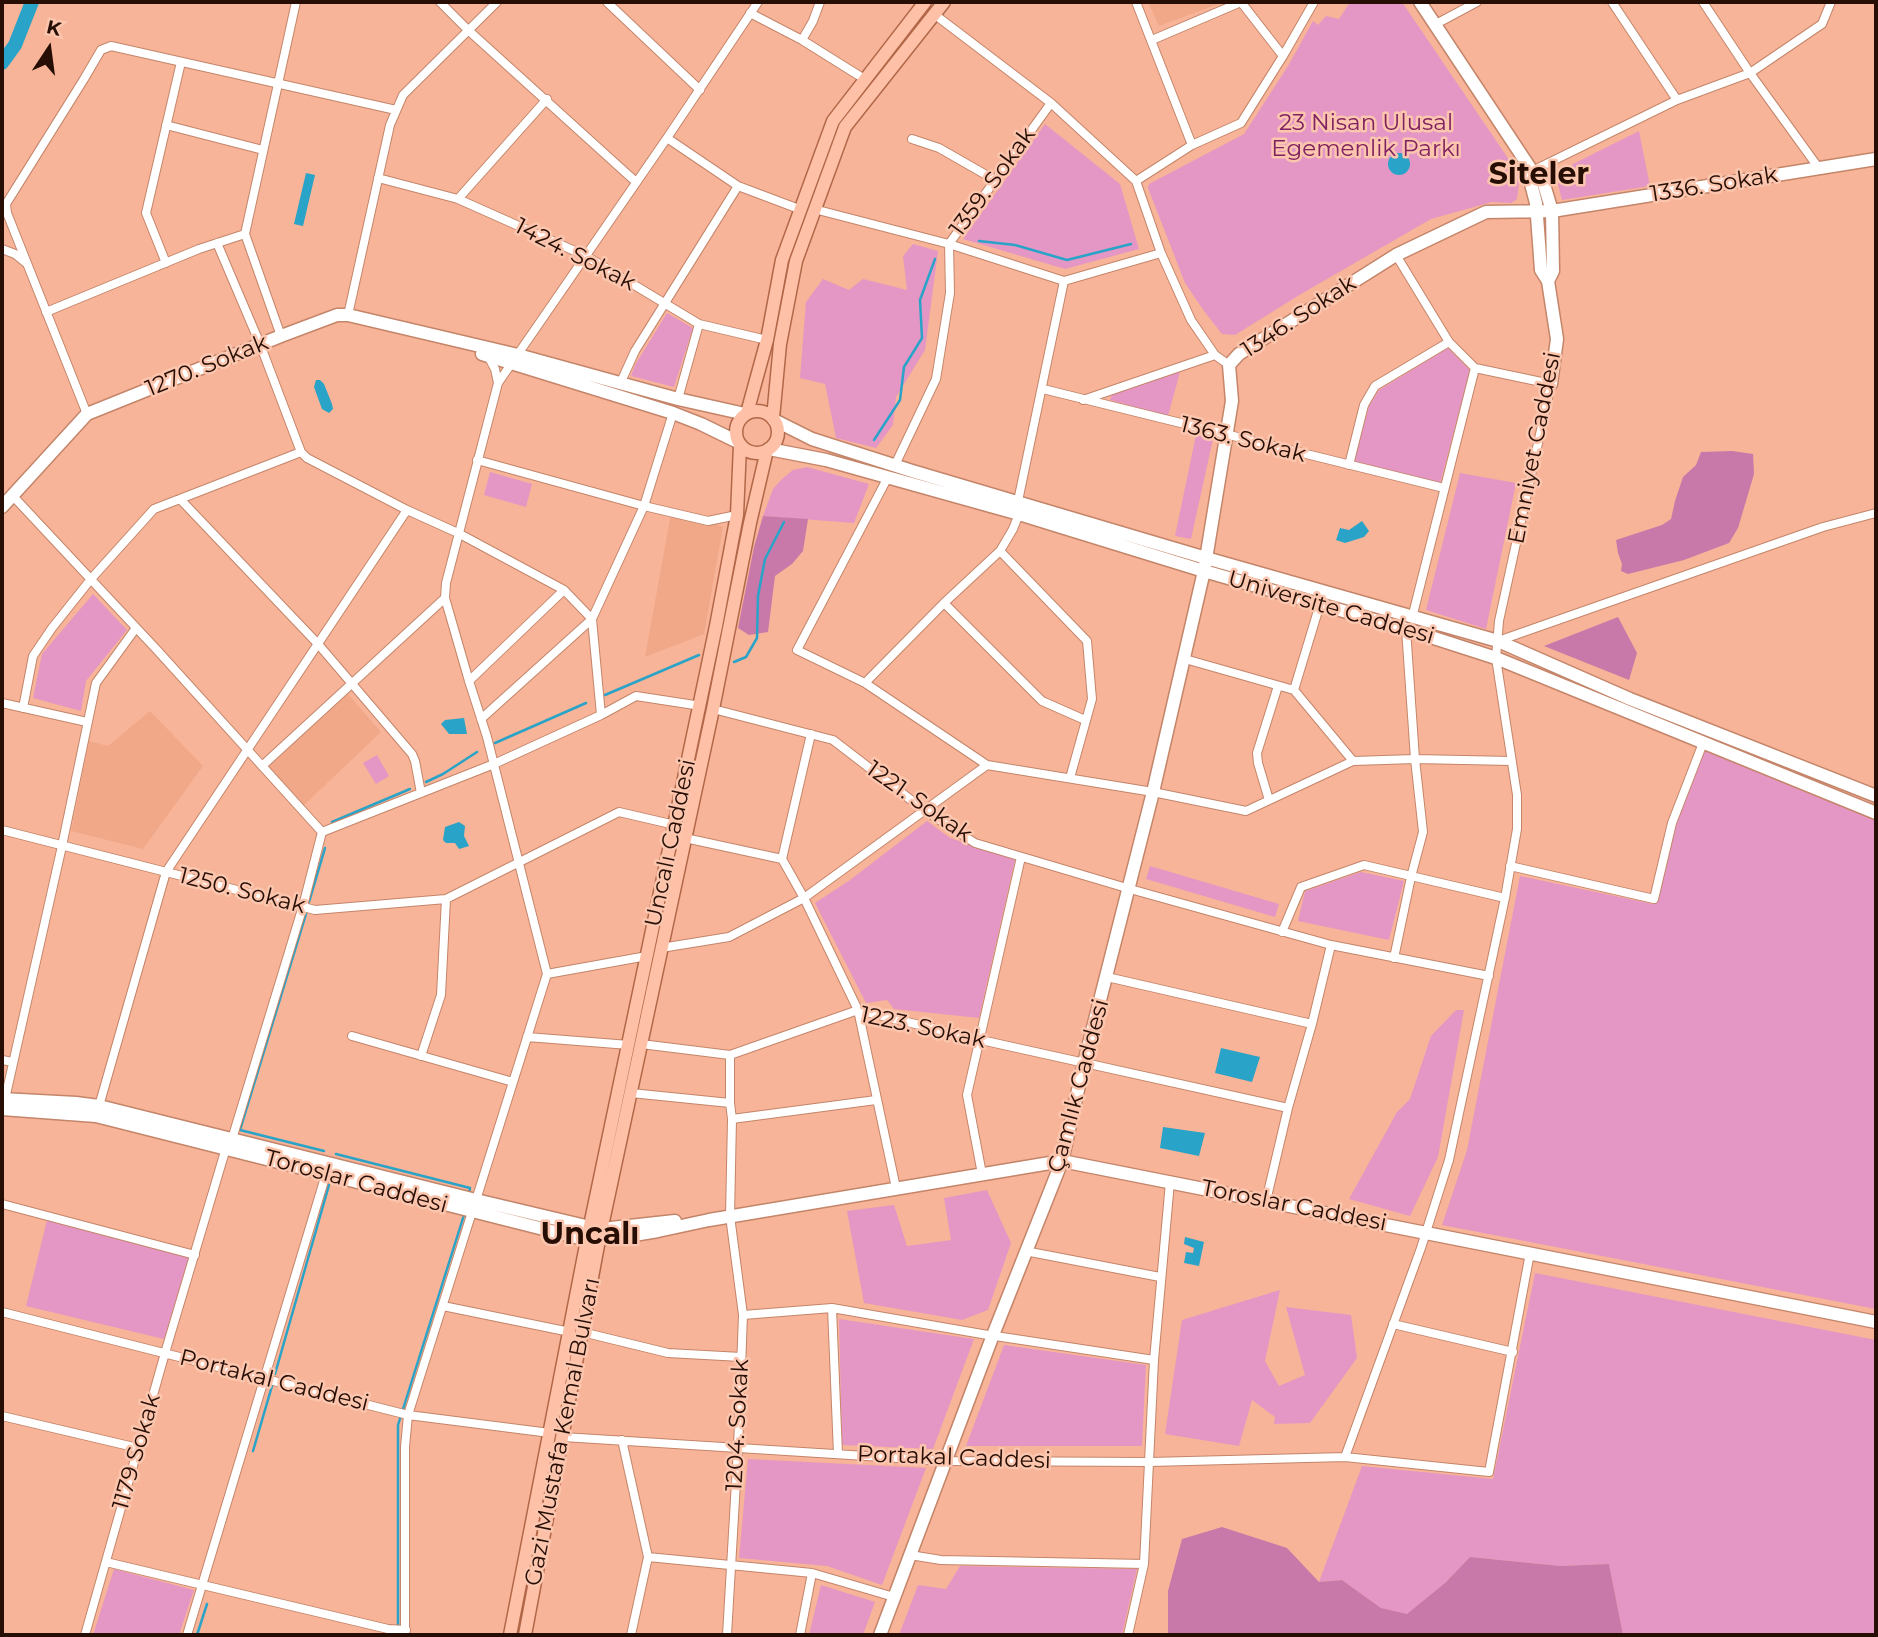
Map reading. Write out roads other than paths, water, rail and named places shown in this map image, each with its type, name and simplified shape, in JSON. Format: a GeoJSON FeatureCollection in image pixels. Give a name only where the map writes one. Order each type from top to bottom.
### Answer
{"type":"FeatureCollection","features":[{"type":"Feature","properties":{"kind":"main road"},"geometry":{"type":"LineString","coordinates":[[925,2],[833,121],[782,260],[767,340],[746,414],[737,423],[739,443],[749,452],[768,450],[777,438],[774,419],[780,344],[796,261],[845,127],[944,2]]}},
{"type":"Feature","properties":{"kind":"main road"},"geometry":{"type":"LineString","coordinates":[[746,414],[761,411],[774,419]]}},
{"type":"Feature","properties":{"kind":"main road","name":"Uncalı Caddesi"},"geometry":{"type":"LineString","coordinates":[[595,1234],[635,1044],[661,948],[685,838],[737,515],[739,443]]}},
{"type":"Feature","properties":{"kind":"main road","name":"Uncalı Caddesi"},"geometry":{"type":"LineString","coordinates":[[595,1234],[631,1093],[647,956],[675,825],[707,708],[768,450]]}},
{"type":"Feature","properties":{"kind":"main road","name":"Gazi Mustafa Kemal Bulvarı"},"geometry":{"type":"LineString","coordinates":[[525,1635],[557,1435],[595,1234]]}},
{"type":"Feature","properties":{"kind":"main road","name":"Gazi Mustafa Kemal Bulvarı"},"geometry":{"type":"LineString","coordinates":[[510,1635],[557,1435]]}},
{"type":"Feature","properties":{"kind":"street"},"geometry":{"type":"LineString","coordinates":[[281,336],[244,234],[296,2]]}},
{"type":"Feature","properties":{"kind":"street"},"geometry":{"type":"LineString","coordinates":[[440,2],[636,182]]}},
{"type":"Feature","properties":{"kind":"street"},"geometry":{"type":"LineString","coordinates":[[348,315],[390,125],[403,95],[497,2]]}},
{"type":"Feature","properties":{"kind":"street"},"geometry":{"type":"LineString","coordinates":[[607,2],[700,90]]}},
{"type":"Feature","properties":{"kind":"street"},"geometry":{"type":"LineString","coordinates":[[106,1562],[405,1633],[405,1447],[408,1415],[547,974],[494,764],[445,598],[446,583],[498,383],[758,2]]}},
{"type":"Feature","properties":{"kind":"street"},"geometry":{"type":"LineString","coordinates":[[802,40],[820,2]]}},
{"type":"Feature","properties":{"kind":"street"},"geometry":{"type":"LineString","coordinates":[[1136,2],[1192,145]]}},
{"type":"Feature","properties":{"kind":"street"},"geometry":{"type":"LineString","coordinates":[[1152,40],[1241,2],[1283,56]]}},
{"type":"Feature","properties":{"kind":"street"},"geometry":{"type":"LineString","coordinates":[[1136,181],[1192,145],[1241,123],[1314,2]]}},
{"type":"Feature","properties":{"kind":"street","name":"Emniyet Caddesi"},"geometry":{"type":"LineString","coordinates":[[1345,1457],[1449,1160],[1505,898],[1518,816],[1496,658],[1499,621],[1551,384],[1557,339],[1548,281],[1553,271],[1552,211],[1542,178],[1532,171],[1420,2]]}},
{"type":"Feature","properties":{"kind":"street"},"geometry":{"type":"LineString","coordinates":[[1436,24],[1477,2]]}},
{"type":"Feature","properties":{"kind":"street"},"geometry":{"type":"LineString","coordinates":[[1612,2],[1677,100]]}},
{"type":"Feature","properties":{"kind":"street"},"geometry":{"type":"LineString","coordinates":[[1703,2],[1818,167]]}},
{"type":"Feature","properties":{"kind":"street"},"geometry":{"type":"LineString","coordinates":[[1548,281],[1541,270],[1530,180],[1532,171],[1677,100],[1750,73],[1822,24],[1830,2]]}},
{"type":"Feature","properties":{"kind":"street"},"geometry":{"type":"LineString","coordinates":[[751,13],[802,40],[866,80]]}},
{"type":"Feature","properties":{"kind":"street"},"geometry":{"type":"LineString","coordinates":[[934,14],[1051,103],[1136,181],[1161,253],[1191,320],[1215,355],[1229,365]]}},
{"type":"Feature","properties":{"kind":"street"},"geometry":{"type":"LineString","coordinates":[[87,414],[7,213],[6,204],[101,50],[111,46],[396,110]]}},
{"type":"Feature","properties":{"kind":"street"},"geometry":{"type":"LineString","coordinates":[[166,263],[146,213],[181,62]]}},
{"type":"Feature","properties":{"kind":"street"},"geometry":{"type":"LineString","coordinates":[[458,199],[547,99]]}},
{"type":"Feature","properties":{"kind":"street","name":"1359. Sokak"},"geometry":{"type":"LineString","coordinates":[[895,466],[936,379],[950,293],[949,244],[1051,103]]}},
{"type":"Feature","properties":{"kind":"street"},"geometry":{"type":"LineString","coordinates":[[166,125],[262,150]]}},
{"type":"Feature","properties":{"kind":"street"},"geometry":{"type":"LineString","coordinates":[[667,138],[738,186],[799,209]]}},
{"type":"Feature","properties":{"kind":"street"},"geometry":{"type":"LineString","coordinates":[[912,139],[939,148],[995,180]]}},
{"type":"Feature","properties":{"kind":"street","name":"1336. Sokak"},"geometry":{"type":"LineString","coordinates":[[1552,211],[1876,159]]}},
{"type":"Feature","properties":{"kind":"street","name":"1424. Sokak"},"geometry":{"type":"LineString","coordinates":[[378,178],[458,199],[586,256],[699,324],[767,340]]}},
{"type":"Feature","properties":{"kind":"street"},"geometry":{"type":"LineString","coordinates":[[620,384],[635,351],[738,186]]}},
{"type":"Feature","properties":{"kind":"street"},"geometry":{"type":"LineString","coordinates":[[1515,211],[1524,203],[1532,187]]}},
{"type":"Feature","properties":{"kind":"street"},"geometry":{"type":"LineString","coordinates":[[814,209],[949,244],[1064,281],[1161,253]]}},
{"type":"Feature","properties":{"kind":"street","name":"1346. Sokak"},"geometry":{"type":"LineString","coordinates":[[1205,565],[1232,401],[1229,365],[1239,354],[1396,255],[1486,212],[1552,211]]}},
{"type":"Feature","properties":{"kind":"street"},"geometry":{"type":"LineString","coordinates":[[46,312],[244,234]]}},
{"type":"Feature","properties":{"kind":"street"},"geometry":{"type":"LineString","coordinates":[[217,243],[260,344],[301,452],[307,458],[458,533],[564,590],[592,619],[601,715]]}},
{"type":"Feature","properties":{"kind":"street"},"geometry":{"type":"LineString","coordinates":[[2,249],[26,262]]}},
{"type":"Feature","properties":{"kind":"street"},"geometry":{"type":"LineString","coordinates":[[1396,255],[1449,342],[1475,368],[1551,384]]}},
{"type":"Feature","properties":{"kind":"street"},"geometry":{"type":"LineString","coordinates":[[865,683],[1000,551],[1013,529],[1064,281]]}},
{"type":"Feature","properties":{"kind":"street","name":"1270. Sokak"},"geometry":{"type":"LineString","coordinates":[[2,508],[87,414],[337,315],[348,315],[450,340],[515,360],[673,413],[739,443]]}},
{"type":"Feature","properties":{"kind":"street"},"geometry":{"type":"LineString","coordinates":[[678,399],[699,324]]}},
{"type":"Feature","properties":{"kind":"street","name":"1270. Sokak"},"geometry":{"type":"LineString","coordinates":[[450,340],[488,356],[746,414]]}},
{"type":"Feature","properties":{"kind":"street"},"geometry":{"type":"LineString","coordinates":[[1349,465],[1364,405],[1375,386],[1449,342]]}},
{"type":"Feature","properties":{"kind":"street"},"geometry":{"type":"LineString","coordinates":[[1083,400],[1215,355]]}},
{"type":"Feature","properties":{"kind":"street"},"geometry":{"type":"LineString","coordinates":[[488,356],[498,383]]}},
{"type":"Feature","properties":{"kind":"street"},"geometry":{"type":"LineString","coordinates":[[1394,958],[1423,832],[1415,759],[1409,624],[1475,368]]}},
{"type":"Feature","properties":{"kind":"street","name":"1363. Sokak"},"geometry":{"type":"LineString","coordinates":[[1043,389],[1444,488]]}},
{"type":"Feature","properties":{"kind":"street"},"geometry":{"type":"LineString","coordinates":[[481,719],[592,619],[645,506],[673,413]]}},
{"type":"Feature","properties":{"kind":"street","name":"Universite Caddesi"},"geometry":{"type":"LineString","coordinates":[[774,419],[812,439],[1019,508],[1409,624],[1876,813]]}},
{"type":"Feature","properties":{"kind":"street","name":"Universite Caddesi"},"geometry":{"type":"LineString","coordinates":[[768,450],[826,460],[1019,508]]}},
{"type":"Feature","properties":{"kind":"street"},"geometry":{"type":"LineString","coordinates":[[23,708],[33,656],[91,579],[154,509],[301,452]]}},
{"type":"Feature","properties":{"kind":"street"},"geometry":{"type":"LineString","coordinates":[[477,460],[708,521],[737,515]]}},
{"type":"Feature","properties":{"kind":"street"},"geometry":{"type":"LineString","coordinates":[[888,477],[797,650],[865,683],[987,765],[1153,792],[1246,811],[1353,761],[1511,761]]}},
{"type":"Feature","properties":{"kind":"street"},"geometry":{"type":"LineString","coordinates":[[12,495],[322,832],[494,764]]}},
{"type":"Feature","properties":{"kind":"street"},"geometry":{"type":"LineString","coordinates":[[180,499],[318,644],[412,754],[421,793]]}},
{"type":"Feature","properties":{"kind":"street"},"geometry":{"type":"LineString","coordinates":[[98,1111],[166,872],[407,510]]}},
{"type":"Feature","properties":{"kind":"street"},"geometry":{"type":"LineString","coordinates":[[1498,641],[1823,527],[1876,513]]}},
{"type":"Feature","properties":{"kind":"street"},"geometry":{"type":"LineString","coordinates":[[1000,551],[1087,642],[1092,699],[1070,778]]}},
{"type":"Feature","properties":{"kind":"street","name":"Universite Caddesi"},"geometry":{"type":"LineString","coordinates":[[1205,565],[1320,604],[1498,641],[1630,699],[1876,796]]}},
{"type":"Feature","properties":{"kind":"street","name":"Çamlık Caddesi"},"geometry":{"type":"LineString","coordinates":[[880,1635],[1025,1251],[1062,1161],[1084,1063],[1130,890],[1205,565]]}},
{"type":"Feature","properties":{"kind":"street"},"geometry":{"type":"LineString","coordinates":[[469,681],[564,590]]}},
{"type":"Feature","properties":{"kind":"street"},"geometry":{"type":"LineString","coordinates":[[262,766],[445,598]]}},
{"type":"Feature","properties":{"kind":"street"},"geometry":{"type":"LineString","coordinates":[[944,603],[1042,701],[1086,720]]}},
{"type":"Feature","properties":{"kind":"street"},"geometry":{"type":"LineString","coordinates":[[1294,691],[1320,604]]}},
{"type":"Feature","properties":{"kind":"street"},"geometry":{"type":"LineString","coordinates":[[3,1106],[96,683],[136,628]]}},
{"type":"Feature","properties":{"kind":"street"},"geometry":{"type":"LineString","coordinates":[[1185,659],[1294,691],[1353,761]]}},
{"type":"Feature","properties":{"kind":"street"},"geometry":{"type":"LineString","coordinates":[[1269,800],[1257,753],[1278,686]]}},
{"type":"Feature","properties":{"kind":"street","name":"1221. Sokak"},"geometry":{"type":"LineString","coordinates":[[494,764],[636,696],[707,708],[833,740],[924,810],[975,843],[1130,890],[1331,945],[1489,976]]}},
{"type":"Feature","properties":{"kind":"street"},"geometry":{"type":"LineString","coordinates":[[2,703],[87,722]]}},
{"type":"Feature","properties":{"kind":"street"},"geometry":{"type":"LineString","coordinates":[[811,734],[782,859],[804,898],[858,1010],[896,1188]]}},
{"type":"Feature","properties":{"kind":"street"},"geometry":{"type":"LineString","coordinates":[[1510,866],[1654,899],[1672,823],[1703,743]]}},
{"type":"Feature","properties":{"kind":"street"},"geometry":{"type":"LineString","coordinates":[[661,948],[729,937],[804,898],[987,765]]}},
{"type":"Feature","properties":{"kind":"street","name":"1250. Sokak"},"geometry":{"type":"LineString","coordinates":[[2,830],[315,909],[446,899],[619,813],[675,825]]}},
{"type":"Feature","properties":{"kind":"street","name":"1179 Sokak"},"geometry":{"type":"LineString","coordinates":[[85,1635],[165,1353],[303,906],[322,832]]}},
{"type":"Feature","properties":{"kind":"street"},"geometry":{"type":"LineString","coordinates":[[685,838],[782,859]]}},
{"type":"Feature","properties":{"kind":"street"},"geometry":{"type":"LineString","coordinates":[[982,1174],[967,1095],[1021,857]]}},
{"type":"Feature","properties":{"kind":"street"},"geometry":{"type":"LineString","coordinates":[[1282,932],[1301,887],[1364,865],[1505,898]]}},
{"type":"Feature","properties":{"kind":"street"},"geometry":{"type":"LineString","coordinates":[[421,1056],[441,995],[446,899]]}},
{"type":"Feature","properties":{"kind":"street"},"geometry":{"type":"LineString","coordinates":[[1266,1201],[1331,945]]}},
{"type":"Feature","properties":{"kind":"street"},"geometry":{"type":"LineString","coordinates":[[547,974],[647,956]]}},
{"type":"Feature","properties":{"kind":"street"},"geometry":{"type":"LineString","coordinates":[[1107,977],[1312,1024]]}},
{"type":"Feature","properties":{"kind":"street","name":"1223. Sokak"},"geometry":{"type":"LineString","coordinates":[[527,1037],[635,1044],[730,1055],[858,1010],[1288,1108]]}},
{"type":"Feature","properties":{"kind":"street"},"geometry":{"type":"LineString","coordinates":[[352,1036],[513,1082]]}},
{"type":"Feature","properties":{"kind":"street","name":"1204. Sokak"},"geometry":{"type":"LineString","coordinates":[[727,1635],[743,1315],[730,1216],[730,1055]]}},
{"type":"Feature","properties":{"kind":"street"},"geometry":{"type":"LineString","coordinates":[[2,1059],[13,1062]]}},
{"type":"Feature","properties":{"kind":"street"},"geometry":{"type":"LineString","coordinates":[[631,1093],[730,1103]]}},
{"type":"Feature","properties":{"kind":"street"},"geometry":{"type":"LineString","coordinates":[[732,1119],[876,1100]]}},
{"type":"Feature","properties":{"kind":"street","name":"Toroslar Caddesi"},"geometry":{"type":"LineString","coordinates":[[3,1106],[76,1102],[98,1111],[474,1206]]}},
{"type":"Feature","properties":{"kind":"street","name":"Toroslar Caddesi"},"geometry":{"type":"LineString","coordinates":[[229,1143],[326,1174],[595,1234],[658,1231],[730,1216],[1062,1161],[1876,1322]]}},
{"type":"Feature","properties":{"kind":"street"},"geometry":{"type":"LineString","coordinates":[[187,1635],[326,1174]]}},
{"type":"Feature","properties":{"kind":"street"},"geometry":{"type":"LineString","coordinates":[[1128,1635],[1144,1564],[1154,1360],[1170,1182]]}},
{"type":"Feature","properties":{"kind":"street"},"geometry":{"type":"LineString","coordinates":[[2,1204],[194,1255]]}},
{"type":"Feature","properties":{"kind":"street"},"geometry":{"type":"LineString","coordinates":[[1025,1251],[1160,1277]]}},
{"type":"Feature","properties":{"kind":"street"},"geometry":{"type":"LineString","coordinates":[[1393,1324],[1513,1352],[1530,1253]]}},
{"type":"Feature","properties":{"kind":"street"},"geometry":{"type":"LineString","coordinates":[[443,1306],[668,1353],[741,1357]]}},
{"type":"Feature","properties":{"kind":"street"},"geometry":{"type":"LineString","coordinates":[[743,1315],[832,1308],[1154,1360]]}},
{"type":"Feature","properties":{"kind":"street"},"geometry":{"type":"LineString","coordinates":[[832,1308],[838,1454]]}},
{"type":"Feature","properties":{"kind":"street","name":"Portakal Caddesi"},"geometry":{"type":"LineString","coordinates":[[2,1312],[408,1415],[557,1435],[946,1461],[1150,1462],[1345,1457],[1489,1472],[1513,1352]]}},
{"type":"Feature","properties":{"kind":"street"},"geometry":{"type":"LineString","coordinates":[[2,1416],[138,1448]]}},
{"type":"Feature","properties":{"kind":"street"},"geometry":{"type":"LineString","coordinates":[[622,1440],[648,1558],[631,1635]]}},
{"type":"Feature","properties":{"kind":"street"},"geometry":{"type":"LineString","coordinates":[[910,1555],[940,1560],[1144,1564]]}},
{"type":"Feature","properties":{"kind":"street"},"geometry":{"type":"LineString","coordinates":[[648,1558],[812,1573],[894,1597]]}},
{"type":"Feature","properties":{"kind":"street"},"geometry":{"type":"LineString","coordinates":[[800,1635],[812,1573]]}},
{"type":"Feature","properties":{"kind":"water"},"geometry":{"type":"Polygon","coordinates":[[[1399,153],[1407,156],[1410,164],[1407,172],[1399,175],[1391,172],[1388,164],[1391,156],[1399,153]]]}},
{"type":"Feature","properties":{"kind":"water"},"geometry":{"type":"Polygon","coordinates":[[[306,173],[315,175],[303,226],[294,224],[306,173]]]}},
{"type":"Feature","properties":{"kind":"water"},"geometry":{"type":"Polygon","coordinates":[[[316,380],[324,384],[332,404],[333,409],[329,413],[322,409],[314,387],[316,380]]]}},
{"type":"Feature","properties":{"kind":"water"},"geometry":{"type":"Polygon","coordinates":[[[1362,521],[1369,531],[1364,537],[1345,543],[1336,540],[1340,528],[1349,530],[1362,521]]]}},
{"type":"Feature","properties":{"kind":"water"},"geometry":{"type":"Polygon","coordinates":[[[464,718],[467,734],[449,734],[441,724],[445,720],[464,718]]]}},
{"type":"Feature","properties":{"kind":"water"},"geometry":{"type":"Polygon","coordinates":[[[459,822],[465,826],[464,836],[469,846],[459,849],[455,843],[446,843],[443,840],[445,827],[459,822]]]}},
{"type":"Feature","properties":{"kind":"water"},"geometry":{"type":"Polygon","coordinates":[[[1221,1048],[1260,1057],[1252,1082],[1215,1073],[1221,1048]]]}},
{"type":"Feature","properties":{"kind":"water"},"geometry":{"type":"Polygon","coordinates":[[[1163,1127],[1205,1133],[1199,1156],[1160,1148],[1163,1127]]]}},
{"type":"Feature","properties":{"kind":"water"},"geometry":{"type":"Polygon","coordinates":[[[1185,1237],[1204,1242],[1199,1266],[1184,1263],[1186,1252],[1193,1253],[1194,1248],[1184,1244],[1185,1237]]]}},
{"type":"Feature","properties":{"kind":"waterway"},"geometry":{"type":"LineString","coordinates":[[2,63],[15,45],[32,2]]}},
{"type":"Feature","properties":{"kind":"waterway"},"geometry":{"type":"LineString","coordinates":[[979,241],[1015,245],[1067,260],[1131,244]]}},
{"type":"Feature","properties":{"kind":"waterway"},"geometry":{"type":"LineString","coordinates":[[874,440],[900,400],[904,367],[922,338],[920,300],[935,259]]}},
{"type":"Feature","properties":{"kind":"waterway"},"geometry":{"type":"LineString","coordinates":[[734,662],[746,657],[757,638],[758,596],[765,559],[784,522]]}},
{"type":"Feature","properties":{"kind":"waterway"},"geometry":{"type":"LineString","coordinates":[[605,695],[699,655]]}},
{"type":"Feature","properties":{"kind":"waterway"},"geometry":{"type":"LineString","coordinates":[[495,743],[586,703]]}},
{"type":"Feature","properties":{"kind":"waterway"},"geometry":{"type":"LineString","coordinates":[[426,782],[477,752]]}},
{"type":"Feature","properties":{"kind":"waterway"},"geometry":{"type":"LineString","coordinates":[[332,822],[410,789]]}},
{"type":"Feature","properties":{"kind":"waterway"},"geometry":{"type":"LineString","coordinates":[[309,902],[325,848]]}},
{"type":"Feature","properties":{"kind":"waterway"},"geometry":{"type":"LineString","coordinates":[[306,914],[240,1130],[324,1151]]}},
{"type":"Feature","properties":{"kind":"waterway"},"geometry":{"type":"LineString","coordinates":[[336,1154],[470,1188],[469,1193]]}},
{"type":"Feature","properties":{"kind":"waterway"},"geometry":{"type":"LineString","coordinates":[[275,1374],[329,1185]]}},
{"type":"Feature","properties":{"kind":"waterway"},"geometry":{"type":"LineString","coordinates":[[398,1635],[398,1425],[464,1215]]}},
{"type":"Feature","properties":{"kind":"waterway"},"geometry":{"type":"LineString","coordinates":[[253,1451],[272,1386]]}},
{"type":"Feature","properties":{"kind":"waterway"},"geometry":{"type":"LineString","coordinates":[[197,1635],[207,1604]]}},
{"type":"Feature","properties":{"kind":"district","name":"Siteler"},"geometry":{"type":"Point","coordinates":[1539,175]}},
{"type":"Feature","properties":{"kind":"district","name":"Uncalı"},"geometry":{"type":"Point","coordinates":[590,1235]}},
{"type":"Feature","properties":{"kind":"park label","name":"23 Nisan Ulusal Egemenlik Parkı"},"geometry":{"type":"Point","coordinates":[1366,136]}}]}
